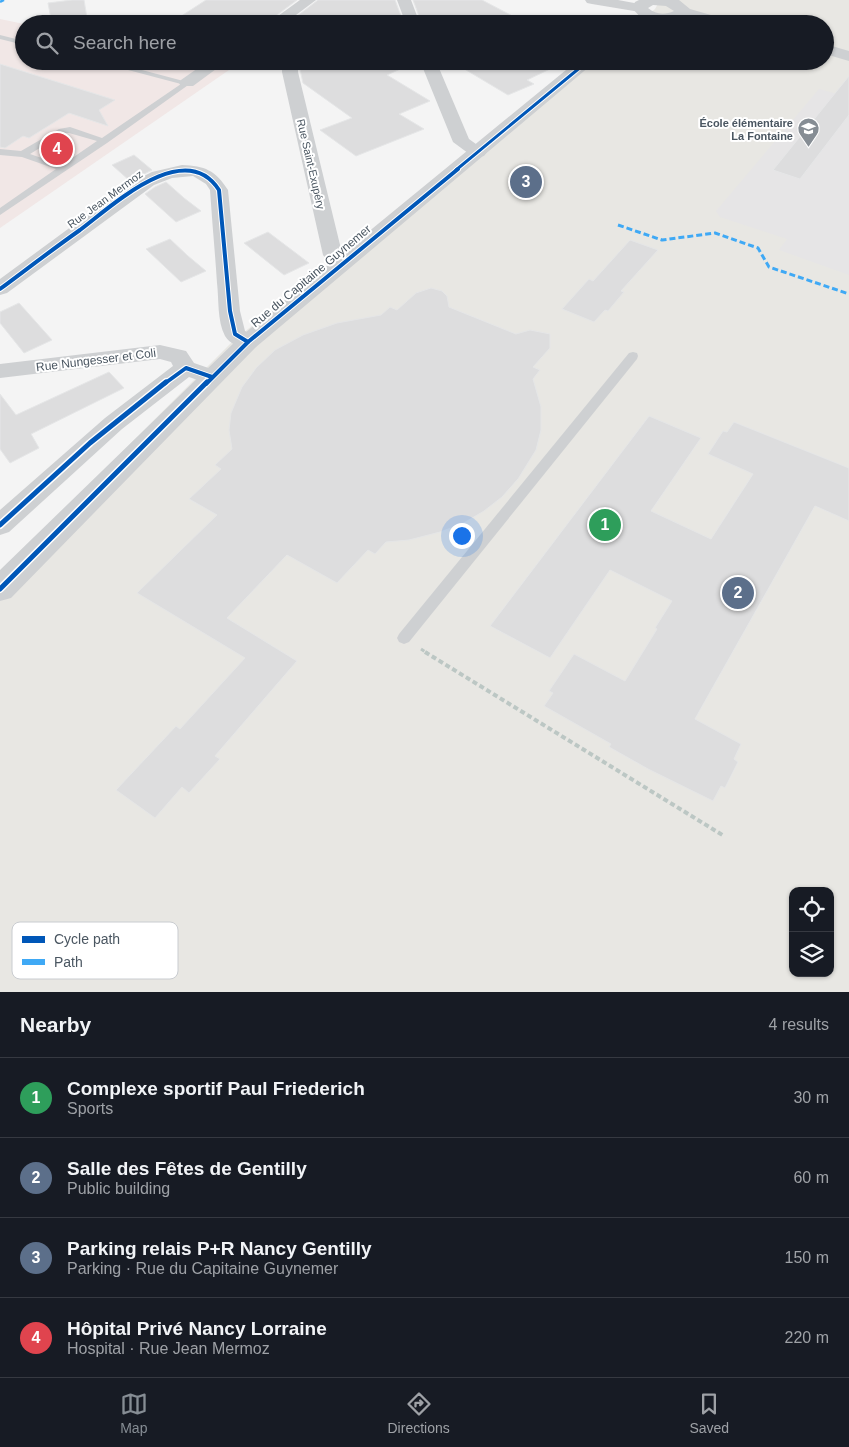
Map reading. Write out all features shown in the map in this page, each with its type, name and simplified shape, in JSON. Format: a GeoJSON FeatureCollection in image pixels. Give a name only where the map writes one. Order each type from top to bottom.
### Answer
{"type":"FeatureCollection","features":[{"type":"Feature","properties":{"kind":"street"},"geometry":{"type":"LineString","coordinates":[[287,15],[309,0]]}},
{"type":"Feature","properties":{"kind":"street"},"geometry":{"type":"LineString","coordinates":[[404,0],[410,15]]}},
{"type":"Feature","properties":{"kind":"street"},"geometry":{"type":"LineString","coordinates":[[592,0],[637,15]]}},
{"type":"Feature","properties":{"kind":"street"},"geometry":{"type":"LineString","coordinates":[[640,15],[644,3],[663,0],[678,6],[682,12],[693,15]]}},
{"type":"Feature","properties":{"kind":"street"},"geometry":{"type":"LineString","coordinates":[[678,15],[682,12]]}},
{"type":"Feature","properties":{"kind":"street"},"geometry":{"type":"LineString","coordinates":[[834,52],[849,56]]}},
{"type":"Feature","properties":{"kind":"street"},"geometry":{"type":"LineString","coordinates":[[187,83],[206,70]]}},
{"type":"Feature","properties":{"kind":"street","name":"Rue Saint-Exupéry"},"geometry":{"type":"LineString","coordinates":[[290,70],[330,249],[332,255],[346,260]]}},
{"type":"Feature","properties":{"kind":"street"},"geometry":{"type":"LineString","coordinates":[[432,70],[462,142],[478,152]]}},
{"type":"Feature","properties":{"kind":"street","name":"Rue du Capitaine Guynemer"},"geometry":{"type":"LineString","coordinates":[[0,589],[248,342],[577,70]]}},
{"type":"Feature","properties":{"kind":"street","name":"Rue Jean Mermoz"},"geometry":{"type":"LineString","coordinates":[[0,289],[154,176],[170,172],[195,171],[208,175],[215,182],[218,190],[230,311],[235,334],[248,342]]}},
{"type":"Feature","properties":{"kind":"street","name":"Rue Nungesser et Coli"},"geometry":{"type":"LineString","coordinates":[[0,371],[160,352],[178,356],[186,368]]}},
{"type":"Feature","properties":{"kind":"street"},"geometry":{"type":"LineString","coordinates":[[0,526],[72,459],[146,396],[186,368],[212,377]]}},
{"type":"Feature","properties":{"kind":"lane"},"geometry":{"type":"LineString","coordinates":[[0,37],[15,41]]}},
{"type":"Feature","properties":{"kind":"lane"},"geometry":{"type":"LineString","coordinates":[[134,70],[187,83]]}},
{"type":"Feature","properties":{"kind":"lane"},"geometry":{"type":"LineString","coordinates":[[0,212],[187,83]]}},
{"type":"Feature","properties":{"kind":"lane"},"geometry":{"type":"LineString","coordinates":[[23,154],[62,131],[70,130],[104,141]]}},
{"type":"Feature","properties":{"kind":"lane"},"geometry":{"type":"LineString","coordinates":[[0,152],[23,154],[63,169]]}},
{"type":"Feature","properties":{"kind":"lane"},"geometry":{"type":"LineString","coordinates":[[404,638],[633,356]]}},
{"type":"Feature","properties":{"kind":"path"},"geometry":{"type":"LineString","coordinates":[[404,638],[724,836]]}},
{"type":"Feature","properties":{"kind":"shaded area"},"geometry":{"type":"Polygon","coordinates":[[[660,0],[849,0],[849,992],[0,992],[0,574],[234,340],[578,70],[834,70],[834,15],[648,15],[655,9],[660,0]]]}},
{"type":"Feature","properties":{"kind":"shaded area"},"geometry":{"type":"Polygon","coordinates":[[[0,19],[15,22],[15,70],[229,70],[0,228],[0,19]]]}},
{"type":"Feature","properties":{"kind":"shaded area","name":"École élémentaire La Fontaine"},"geometry":{"type":"Polygon","coordinates":[[[819,89],[849,97],[849,275],[779,250],[787,239],[720,217],[716,211],[819,89]]]}},
{"type":"Feature","properties":{"kind":"building"},"geometry":{"type":"Polygon","coordinates":[[[84,0],[86,15],[50,15],[48,3],[84,0]]]}},
{"type":"Feature","properties":{"kind":"building"},"geometry":{"type":"Polygon","coordinates":[[[206,0],[297,0],[277,15],[183,15],[206,0]]]}},
{"type":"Feature","properties":{"kind":"building"},"geometry":{"type":"Polygon","coordinates":[[[318,0],[395,0],[401,15],[299,15],[318,0]]]}},
{"type":"Feature","properties":{"kind":"building"},"geometry":{"type":"Polygon","coordinates":[[[413,0],[482,0],[511,15],[419,15],[413,0]]]}},
{"type":"Feature","properties":{"kind":"building"},"geometry":{"type":"Polygon","coordinates":[[[0,64],[115,100],[99,110],[108,126],[69,113],[29,138],[23,136],[5,148],[0,147],[0,64]]]}},
{"type":"Feature","properties":{"kind":"building"},"geometry":{"type":"Polygon","coordinates":[[[300,70],[398,70],[387,75],[430,101],[399,114],[424,129],[356,156],[320,130],[352,118],[303,83],[300,70]]]}},
{"type":"Feature","properties":{"kind":"building"},"geometry":{"type":"Polygon","coordinates":[[[466,70],[548,70],[527,80],[534,84],[508,95],[466,70]]]}},
{"type":"Feature","properties":{"kind":"building"},"geometry":{"type":"Polygon","coordinates":[[[849,76],[849,115],[800,179],[773,170],[849,76]]]}},
{"type":"Feature","properties":{"kind":"building"},"geometry":{"type":"Polygon","coordinates":[[[134,155],[152,170],[130,181],[112,165],[134,155]]]}},
{"type":"Feature","properties":{"kind":"building"},"geometry":{"type":"Polygon","coordinates":[[[166,182],[201,211],[176,222],[145,194],[166,182]]]}},
{"type":"Feature","properties":{"kind":"building"},"geometry":{"type":"Polygon","coordinates":[[[268,232],[309,263],[284,275],[244,243],[268,232]]]}},
{"type":"Feature","properties":{"kind":"building"},"geometry":{"type":"Polygon","coordinates":[[[170,239],[206,271],[181,282],[146,249],[170,239]]]}},
{"type":"Feature","properties":{"kind":"building"},"geometry":{"type":"Polygon","coordinates":[[[630,240],[658,250],[621,291],[624,292],[608,311],[605,310],[594,322],[562,309],[589,279],[593,281],[630,240]]]}},
{"type":"Feature","properties":{"kind":"building"},"geometry":{"type":"Polygon","coordinates":[[[431,288],[442,291],[447,296],[449,307],[516,334],[530,330],[550,334],[550,348],[533,367],[540,370],[533,379],[541,407],[541,430],[536,450],[518,479],[502,497],[484,511],[462,524],[440,532],[409,540],[386,542],[375,554],[368,550],[337,583],[287,555],[227,618],[297,661],[215,756],[220,759],[189,793],[182,787],[155,818],[116,790],[176,726],[180,729],[245,658],[137,593],[217,515],[189,499],[221,469],[215,465],[232,449],[229,430],[231,413],[242,387],[256,368],[275,350],[303,335],[337,323],[381,315],[390,307],[397,310],[416,293],[431,288]]]}},
{"type":"Feature","properties":{"kind":"building"},"geometry":{"type":"Polygon","coordinates":[[[19,303],[52,340],[24,353],[0,323],[0,312],[19,303]]]}},
{"type":"Feature","properties":{"kind":"building"},"geometry":{"type":"Polygon","coordinates":[[[109,372],[124,388],[31,434],[39,448],[10,463],[0,449],[0,394],[16,415],[109,372]]]}},
{"type":"Feature","properties":{"kind":"building"},"geometry":{"type":"Polygon","coordinates":[[[649,416],[701,438],[651,511],[711,539],[753,474],[708,454],[723,431],[727,432],[734,422],[849,468],[849,521],[815,506],[695,719],[741,744],[734,759],[738,762],[725,788],[721,786],[713,801],[648,769],[609,747],[611,744],[544,706],[553,693],[549,691],[574,654],[625,681],[672,601],[610,570],[550,658],[490,626],[649,416]]]}},
{"type":"Feature","properties":{"kind":"marked path"},"geometry":{"type":"LineString","coordinates":[[0,2],[4,0]]}},
{"type":"Feature","properties":{"kind":"marked path"},"geometry":{"type":"LineString","coordinates":[[618,225],[662,240],[715,233],[758,248],[769,267],[849,294]]}},
{"type":"Feature","properties":{"kind":"cycle path"},"geometry":{"type":"LineString","coordinates":[[0,589],[248,342],[577,70]]}},
{"type":"Feature","properties":{"kind":"cycle path"},"geometry":{"type":"LineString","coordinates":[[0,289],[138,186],[158,176],[182,171],[193,171],[204,174],[213,180],[219,190],[230,311],[235,334],[248,342]]}},
{"type":"Feature","properties":{"kind":"cycle path"},"geometry":{"type":"LineString","coordinates":[[0,525],[114,423],[186,368],[212,377]]}},
{"type":"Feature","properties":{"kind":"place","name":"École élémentaire La Fontaine"},"geometry":{"type":"Point","coordinates":[809,148]}},
{"type":"Feature","properties":{"kind":"place","name":"Hôpital Privé Nancy Lorraine"},"geometry":{"type":"Point","coordinates":[57,149]}},
{"type":"Feature","properties":{"kind":"place","name":"Parking relais P+R Nancy Gentilly"},"geometry":{"type":"Point","coordinates":[526,182]}},
{"type":"Feature","properties":{"kind":"place","name":"Complexe sportif Paul Friederich"},"geometry":{"type":"Point","coordinates":[605,525]}},
{"type":"Feature","properties":{"kind":"place","name":"Salle des Fêtes de Gentilly"},"geometry":{"type":"Point","coordinates":[738,593]}}]}
